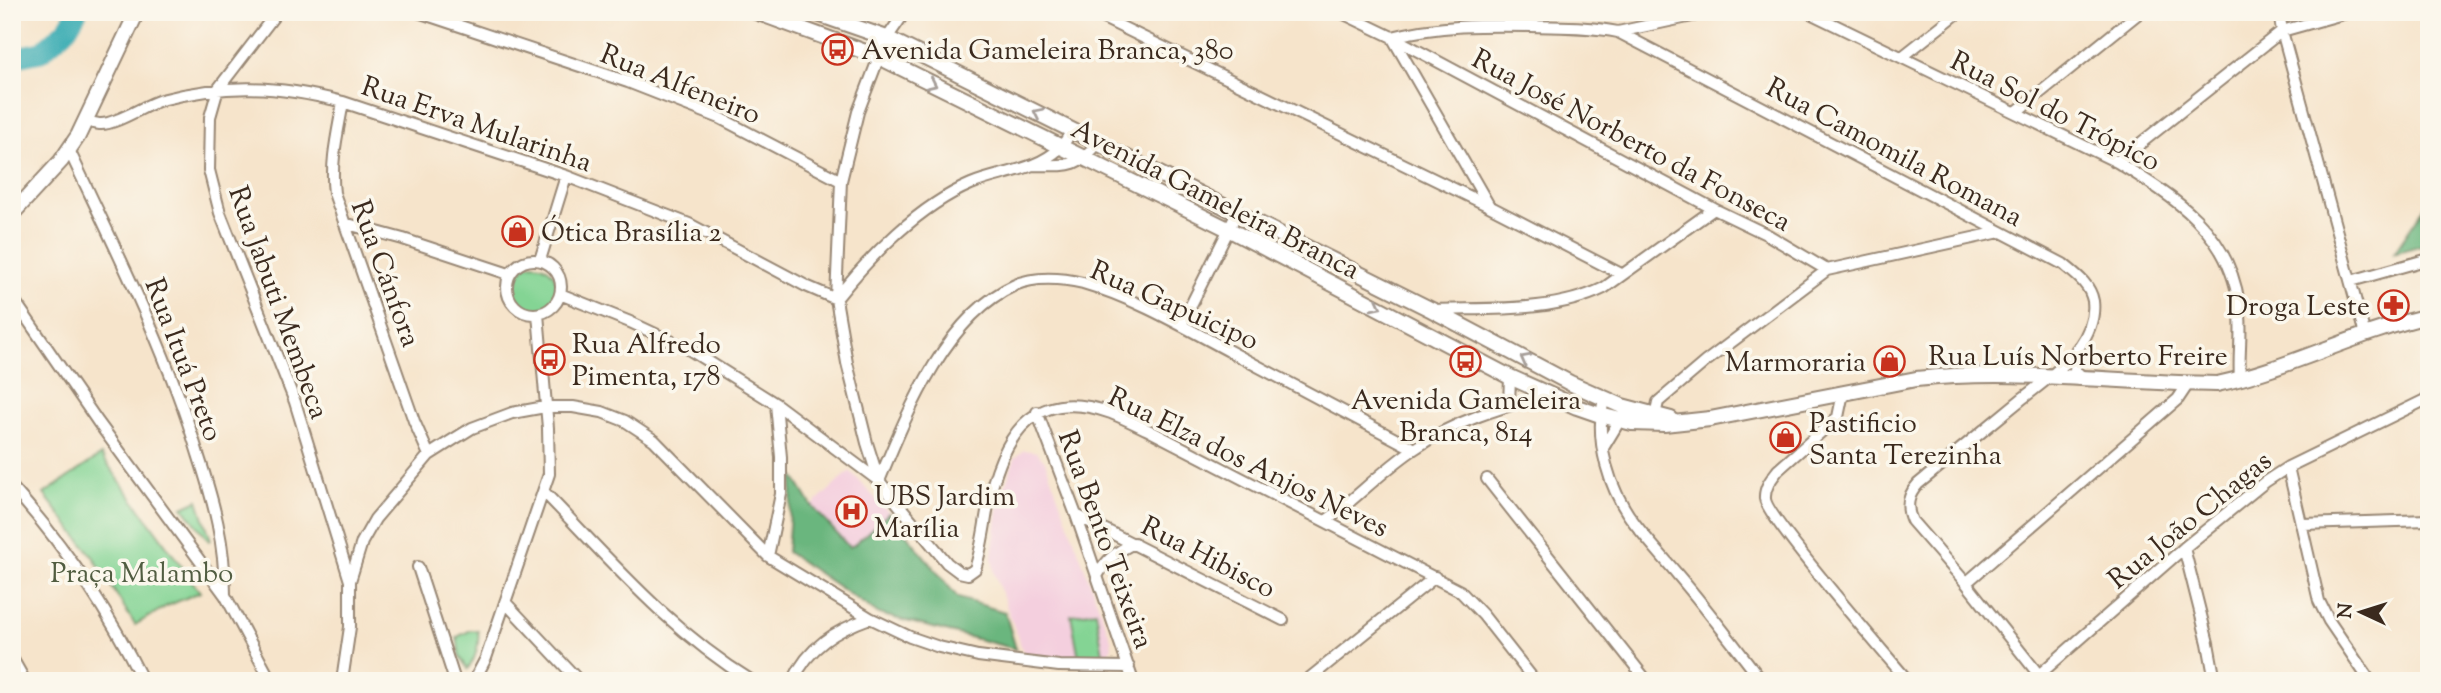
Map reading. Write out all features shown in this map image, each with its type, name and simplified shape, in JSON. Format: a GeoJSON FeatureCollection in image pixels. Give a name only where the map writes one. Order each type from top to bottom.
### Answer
{"type":"FeatureCollection","features":[{"type":"Feature","properties":{"kind":"main road"},"geometry":{"type":"LineString","coordinates":[[12,214],[69,150],[137,12]]}},
{"type":"Feature","properties":{"kind":"main road","name":"Avenida Gameleira Branca"},"geometry":{"type":"LineString","coordinates":[[756,12],[879,57],[1230,230],[1510,377],[1600,415],[1619,420],[1654,419]]}},
{"type":"Feature","properties":{"kind":"main road","name":"Avenida Gameleira Branca"},"geometry":{"type":"LineString","coordinates":[[812,12],[887,38],[1099,142],[1604,398],[1654,419]]}},
{"type":"Feature","properties":{"kind":"main road"},"geometry":{"type":"LineString","coordinates":[[1400,318],[1410,299]]}},
{"type":"Feature","properties":{"kind":"main road","name":"Rua Luís Norberto Freire"},"geometry":{"type":"LineString","coordinates":[[1654,419],[1679,422],[1710,419],[1946,376],[2050,376],[2217,384],[2240,379],[2365,335],[2429,316]]}},
{"type":"Feature","properties":{"kind":"street","name":"Rua Jabuti Membeca"},"geometry":{"type":"LineString","coordinates":[[277,12],[218,89],[210,117],[209,170],[216,200],[295,402],[350,581]]}},
{"type":"Feature","properties":{"kind":"street","name":"Rua Alfeneiro"},"geometry":{"type":"LineString","coordinates":[[418,12],[663,95],[720,118],[841,181]]}},
{"type":"Feature","properties":{"kind":"street"},"geometry":{"type":"LineString","coordinates":[[879,481],[847,363],[836,299],[841,181],[858,112],[879,57],[889,52],[887,38],[905,12]]}},
{"type":"Feature","properties":{"kind":"street"},"geometry":{"type":"LineString","coordinates":[[1091,12],[1489,206],[1621,274]]}},
{"type":"Feature","properties":{"kind":"street","name":"Rua José Norberto da Fonseca"},"geometry":{"type":"LineString","coordinates":[[1340,12],[1768,235],[1827,270]]}},
{"type":"Feature","properties":{"kind":"street"},"geometry":{"type":"LineString","coordinates":[[1489,206],[1392,37],[1418,30],[1472,25],[1584,28],[1618,32],[1711,12]]}},
{"type":"Feature","properties":{"kind":"street","name":"Rua Sol do Trópico"},"geometry":{"type":"LineString","coordinates":[[1808,12],[2118,162],[2192,213],[2210,233],[2233,276],[2242,336],[2240,379]]}},
{"type":"Feature","properties":{"kind":"street"},"geometry":{"type":"LineString","coordinates":[[1902,57],[1959,12]]}},
{"type":"Feature","properties":{"kind":"street"},"geometry":{"type":"LineString","coordinates":[[2016,111],[2140,12]]}},
{"type":"Feature","properties":{"kind":"street"},"geometry":{"type":"LineString","coordinates":[[2279,12],[2365,335]]}},
{"type":"Feature","properties":{"kind":"street"},"geometry":{"type":"LineString","coordinates":[[2118,162],[2282,31],[2350,12]]}},
{"type":"Feature","properties":{"kind":"street","name":"Rua Camomila Romana"},"geometry":{"type":"LineString","coordinates":[[1618,32],[2063,264],[2089,289],[2093,302],[2092,318],[2087,334],[2077,349],[2050,376],[1918,484],[1908,499],[1908,513],[1912,521],[1966,583]]}},
{"type":"Feature","properties":{"kind":"street","name":"Rua Erva Mularinha"},"geometry":{"type":"LineString","coordinates":[[85,121],[102,124],[159,101],[218,89],[282,89],[343,102],[566,176],[689,224],[836,299]]}},
{"type":"Feature","properties":{"kind":"street","name":"Rua Cánfora"},"geometry":{"type":"LineString","coordinates":[[343,102],[332,174],[334,192],[414,421],[429,455]]}},
{"type":"Feature","properties":{"kind":"street"},"geometry":{"type":"LineString","coordinates":[[836,299],[869,259],[929,209],[970,184],[1032,165],[1061,148],[1072,130]]}},
{"type":"Feature","properties":{"kind":"street"},"geometry":{"type":"LineString","coordinates":[[1032,165],[1067,165],[1086,159],[1099,142]]}},
{"type":"Feature","properties":{"kind":"street","name":"Rua Ituá Preto"},"geometry":{"type":"LineString","coordinates":[[69,150],[156,334],[184,406],[222,538],[225,595]]}},
{"type":"Feature","properties":{"kind":"street"},"geometry":{"type":"LineString","coordinates":[[540,260],[566,176]]}},
{"type":"Feature","properties":{"kind":"street"},"geometry":{"type":"LineString","coordinates":[[1432,310],[1527,306],[1566,302],[1589,295],[1604,288],[1714,209]]}},
{"type":"Feature","properties":{"kind":"street"},"geometry":{"type":"LineString","coordinates":[[1181,326],[1237,213]]}},
{"type":"Feature","properties":{"kind":"street"},"geometry":{"type":"LineString","coordinates":[[344,223],[509,274]]}},
{"type":"Feature","properties":{"kind":"street"},"geometry":{"type":"LineString","coordinates":[[1654,419],[1658,402],[1688,376],[1827,270],[2000,232]]}},
{"type":"Feature","properties":{"kind":"street"},"geometry":{"type":"LineString","coordinates":[[2351,281],[2429,259]]}},
{"type":"Feature","properties":{"kind":"street"},"geometry":{"type":"LineString","coordinates":[[540,260],[548,263],[559,276],[561,294],[552,307],[538,314],[522,312],[509,300],[506,283],[509,274],[522,262],[540,260]]}},
{"type":"Feature","properties":{"kind":"street","name":"Rua Gapuicipo"},"geometry":{"type":"LineString","coordinates":[[879,481],[920,387],[953,338],[993,298],[1016,285],[1034,280],[1081,283],[1114,295],[1181,326],[1414,449]]}},
{"type":"Feature","properties":{"kind":"street"},"geometry":{"type":"LineString","coordinates":[[561,294],[631,322],[690,350],[776,404],[879,481],[947,563],[959,572],[972,572],[978,562],[999,464],[1019,429],[1037,412]]}},
{"type":"Feature","properties":{"kind":"street"},"geometry":{"type":"LineString","coordinates":[[12,297],[17,311],[225,595],[271,681]]}},
{"type":"Feature","properties":{"kind":"street"},"geometry":{"type":"LineString","coordinates":[[474,681],[486,658],[549,474],[538,314]]}},
{"type":"Feature","properties":{"kind":"street"},"geometry":{"type":"LineString","coordinates":[[2077,349],[2075,370],[2082,378]]}},
{"type":"Feature","properties":{"kind":"street"},"geometry":{"type":"LineString","coordinates":[[2016,375],[2025,380],[2027,395]]}},
{"type":"Feature","properties":{"kind":"street"},"geometry":{"type":"LineString","coordinates":[[1509,405],[1510,377]]}},
{"type":"Feature","properties":{"kind":"street"},"geometry":{"type":"LineString","coordinates":[[2036,678],[1966,583],[2178,399],[2189,384]]}},
{"type":"Feature","properties":{"kind":"street"},"geometry":{"type":"LineString","coordinates":[[1843,393],[1838,416],[1778,470],[1770,480],[1765,502],[1803,554],[1908,681]]}},
{"type":"Feature","properties":{"kind":"street"},"geometry":{"type":"LineString","coordinates":[[1326,521],[1414,449],[1470,420],[1549,394]]}},
{"type":"Feature","properties":{"kind":"street"},"geometry":{"type":"LineString","coordinates":[[1604,398],[1600,415],[1602,448],[1618,495],[1636,525],[1762,681]]}},
{"type":"Feature","properties":{"kind":"street","name":"Rua João Chagas"},"geometry":{"type":"LineString","coordinates":[[2036,678],[2183,548],[2234,506],[2288,467],[2429,398]]}},
{"type":"Feature","properties":{"kind":"street"},"geometry":{"type":"LineString","coordinates":[[768,556],[780,494],[781,457],[776,404]]}},
{"type":"Feature","properties":{"kind":"street","name":"Rua Elza dos Anjos Neves"},"geometry":{"type":"LineString","coordinates":[[1037,412],[1067,406],[1110,413],[1435,577],[1460,591],[1483,615],[1535,681]]}},
{"type":"Feature","properties":{"kind":"street"},"geometry":{"type":"LineString","coordinates":[[342,681],[351,627],[350,581],[362,542],[375,519],[429,455],[472,428],[512,413],[545,407],[573,407],[602,412],[625,421],[654,440],[768,556],[870,618],[920,640],[978,656],[1059,666],[1129,667]]}},
{"type":"Feature","properties":{"kind":"street"},"geometry":{"type":"LineString","coordinates":[[1602,448],[1629,408]]}},
{"type":"Feature","properties":{"kind":"street","name":"Rua Bento Teixeira"},"geometry":{"type":"LineString","coordinates":[[1037,412],[1076,515],[1133,681]]}},
{"type":"Feature","properties":{"kind":"street"},"geometry":{"type":"LineString","coordinates":[[2288,467],[2319,601],[2329,621],[2370,681]]}},
{"type":"Feature","properties":{"kind":"street"},"geometry":{"type":"LineString","coordinates":[[1487,478],[1647,681]]}},
{"type":"Feature","properties":{"kind":"street"},"geometry":{"type":"LineString","coordinates":[[12,487],[61,545],[100,601],[144,681]]}},
{"type":"Feature","properties":{"kind":"street"},"geometry":{"type":"LineString","coordinates":[[544,492],[658,611],[721,662],[752,681]]}},
{"type":"Feature","properties":{"kind":"street","name":"Rua Hibisco"},"geometry":{"type":"LineString","coordinates":[[1076,515],[1283,620]]}},
{"type":"Feature","properties":{"kind":"street"},"geometry":{"type":"LineString","coordinates":[[2302,524],[2429,520]]}},
{"type":"Feature","properties":{"kind":"street"},"geometry":{"type":"LineString","coordinates":[[1097,576],[1116,551],[1134,544]]}},
{"type":"Feature","properties":{"kind":"street"},"geometry":{"type":"LineString","coordinates":[[2183,548],[2215,681]]}},
{"type":"Feature","properties":{"kind":"street"},"geometry":{"type":"LineString","coordinates":[[418,567],[455,681]]}},
{"type":"Feature","properties":{"kind":"street"},"geometry":{"type":"LineString","coordinates":[[1306,681],[1435,577]]}},
{"type":"Feature","properties":{"kind":"street"},"geometry":{"type":"LineString","coordinates":[[505,602],[579,681]]}},
{"type":"Feature","properties":{"kind":"street"},"geometry":{"type":"LineString","coordinates":[[793,681],[802,663],[819,644],[838,631],[870,618]]}},
{"type":"Feature","properties":{"kind":"street"},"geometry":{"type":"LineString","coordinates":[[12,658],[26,681]]}},
{"type":"Feature","properties":{"kind":"shaded area"},"geometry":{"type":"Polygon","coordinates":[[[1024,450],[1037,452],[1045,461],[1111,639],[1112,647],[1104,658],[1065,659],[1024,654],[994,573],[992,556],[999,502],[1015,458],[1024,450]]]}},
{"type":"Feature","properties":{"kind":"shaded area","name":"UBS Jardim Marília"},"geometry":{"type":"Polygon","coordinates":[[[850,471],[889,513],[849,547],[812,506],[850,471]]]}},
{"type":"Feature","properties":{"kind":"green space"},"geometry":{"type":"Polygon","coordinates":[[[2429,201],[2429,243],[2394,253],[2429,201]]]}},
{"type":"Feature","properties":{"kind":"green space"},"geometry":{"type":"Polygon","coordinates":[[[534,264],[550,271],[557,287],[550,303],[534,310],[518,303],[511,287],[518,271],[534,264]]]}},
{"type":"Feature","properties":{"kind":"green space","name":"Praça Malambo"},"geometry":{"type":"Polygon","coordinates":[[[101,455],[200,592],[167,606],[135,625],[94,558],[44,494],[101,455]]]}},
{"type":"Feature","properties":{"kind":"green space"},"geometry":{"type":"Polygon","coordinates":[[[793,475],[812,506],[849,547],[889,513],[958,598],[1005,612],[1016,649],[879,614],[787,552],[793,475]]]}},
{"type":"Feature","properties":{"kind":"green space"},"geometry":{"type":"Polygon","coordinates":[[[198,500],[211,540],[209,541],[183,507],[198,500]]]}},
{"type":"Feature","properties":{"kind":"green space"},"geometry":{"type":"Polygon","coordinates":[[[1096,611],[1103,654],[1079,658],[1071,615],[1096,611]]]}},
{"type":"Feature","properties":{"kind":"green space"},"geometry":{"type":"Polygon","coordinates":[[[471,630],[478,631],[478,641],[475,656],[468,669],[460,657],[457,637],[471,630]]]}},
{"type":"Feature","properties":{"kind":"waterway"},"geometry":{"type":"LineString","coordinates":[[12,58],[41,52],[67,29],[77,12]]}},
{"type":"Feature","properties":{"kind":"place","name":"Avenida Gameleira Branca, 380"},"geometry":{"type":"Point","coordinates":[838,49]}},
{"type":"Feature","properties":{"kind":"place","name":"Ótica Brasília 2"},"geometry":{"type":"Point","coordinates":[518,231]}},
{"type":"Feature","properties":{"kind":"place","name":"Droga Leste"},"geometry":{"type":"Point","coordinates":[2393,305]}},
{"type":"Feature","properties":{"kind":"place","name":"Rua Alfredo Pimenta, 178"},"geometry":{"type":"Point","coordinates":[549,359]}},
{"type":"Feature","properties":{"kind":"place","name":"Marmoraria"},"geometry":{"type":"Point","coordinates":[1889,361]}},
{"type":"Feature","properties":{"kind":"place","name":"Avenida Gameleira Branca, 814"},"geometry":{"type":"Point","coordinates":[1466,362]}},
{"type":"Feature","properties":{"kind":"place","name":"Pastificio Santa Terezinha"},"geometry":{"type":"Point","coordinates":[1786,438]}},
{"type":"Feature","properties":{"kind":"place","name":"UBS Jardim Marília"},"geometry":{"type":"Point","coordinates":[851,511]}}]}
